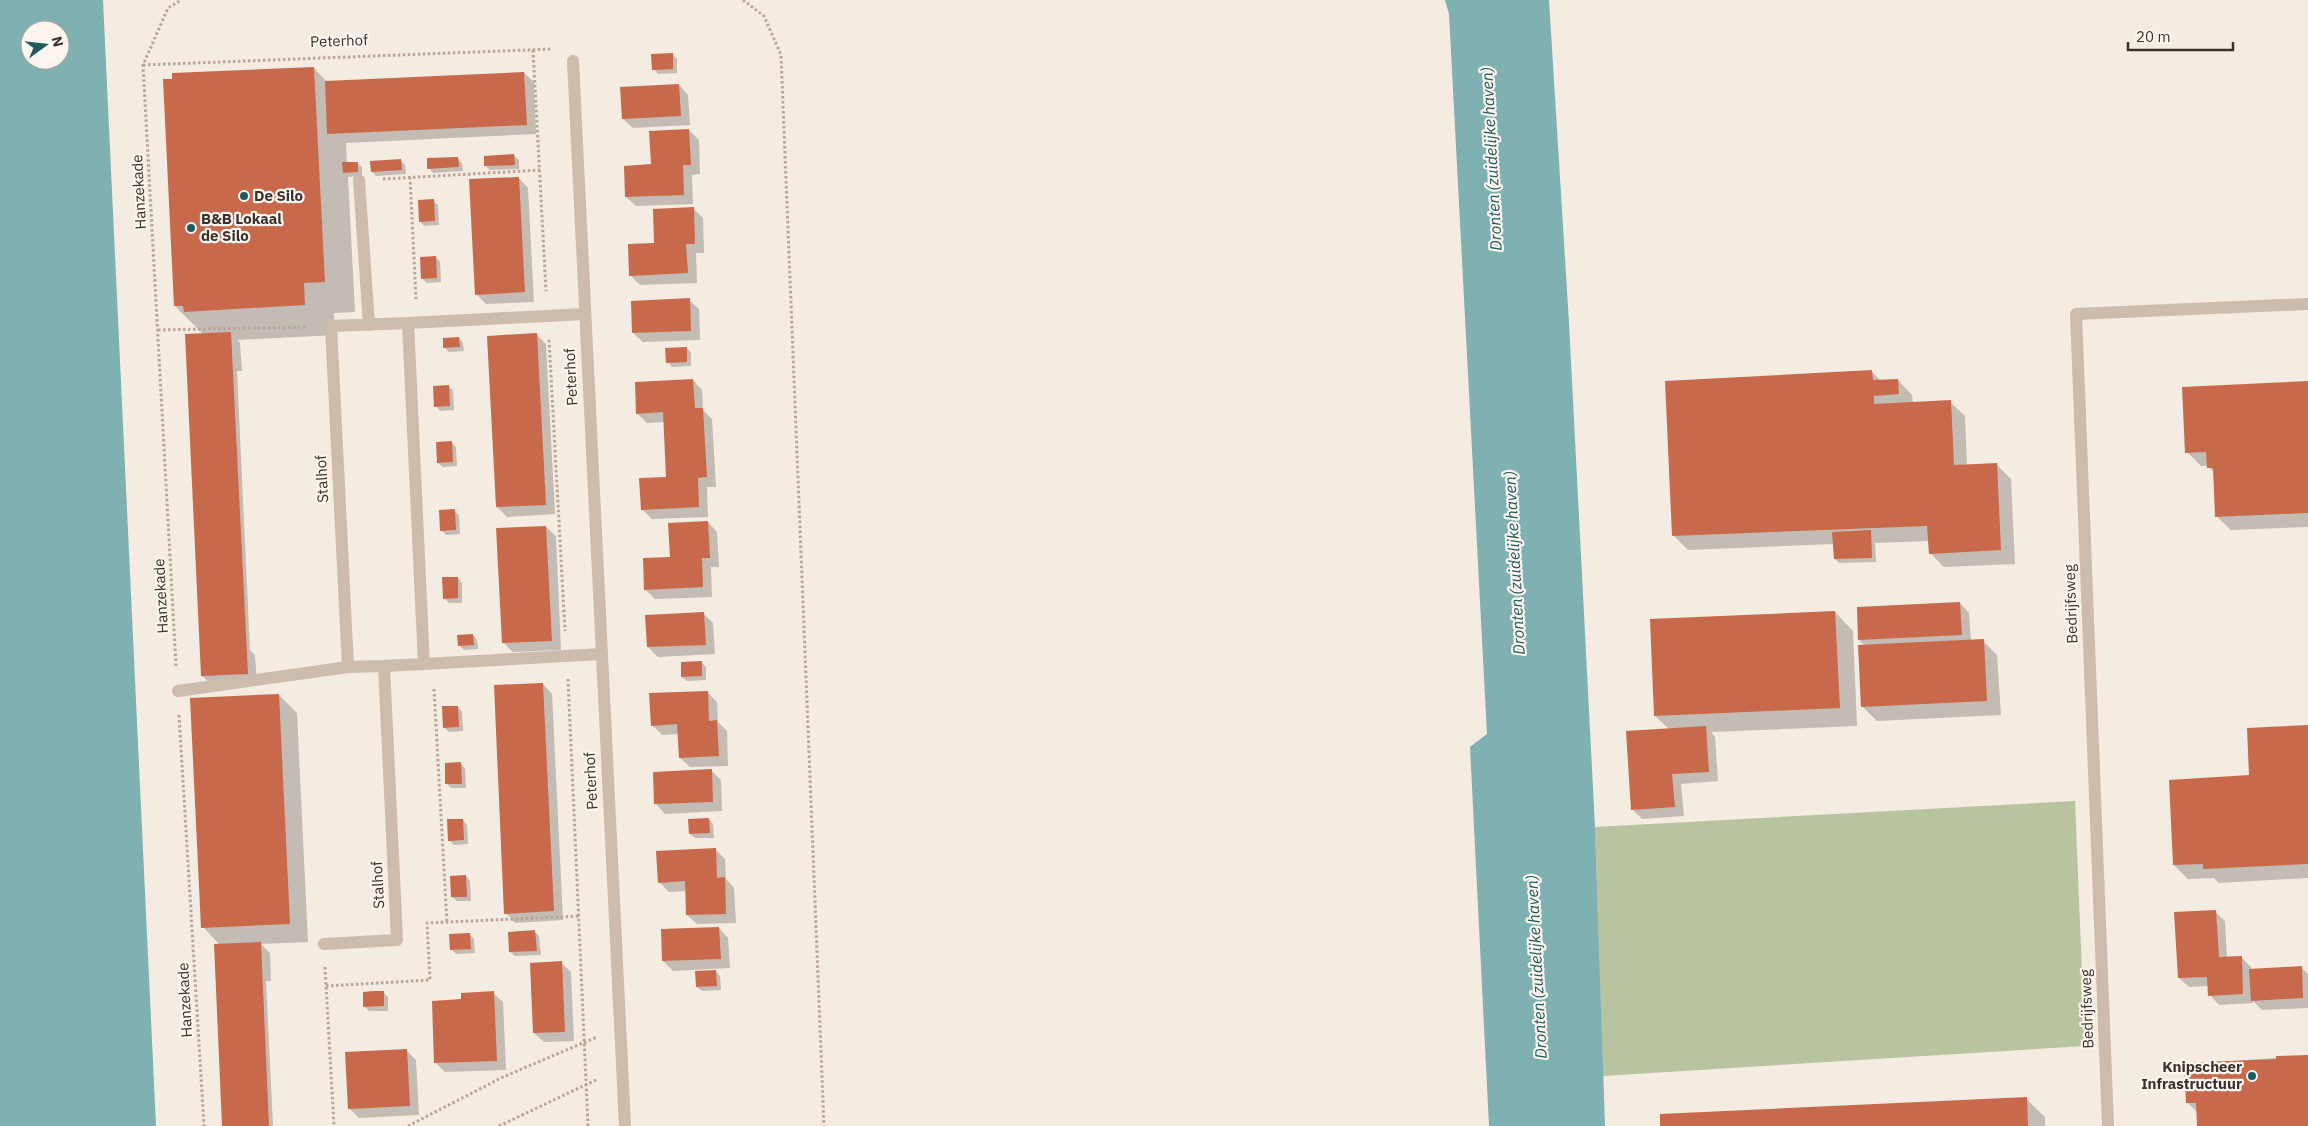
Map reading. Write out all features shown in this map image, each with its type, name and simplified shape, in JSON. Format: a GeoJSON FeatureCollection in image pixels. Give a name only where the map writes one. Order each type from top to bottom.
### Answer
{"type":"FeatureCollection","features":[{"type":"Feature","properties":{"kind":"street","name":"Peterhof"},"geometry":{"type":"LineString","coordinates":[[574,61],[584,314],[625,1126]]}},
{"type":"Feature","properties":{"kind":"street"},"geometry":{"type":"LineString","coordinates":[[359,180],[369,325]]}},
{"type":"Feature","properties":{"kind":"street","name":"Bedrijfsweg"},"geometry":{"type":"LineString","coordinates":[[2108,1126],[2076,314],[2308,304]]}},
{"type":"Feature","properties":{"kind":"street"},"geometry":{"type":"LineString","coordinates":[[331,326],[584,314]]}},
{"type":"Feature","properties":{"kind":"street"},"geometry":{"type":"LineString","coordinates":[[412,322],[428,663]]}},
{"type":"Feature","properties":{"kind":"street","name":"Stalhof"},"geometry":{"type":"LineString","coordinates":[[331,326],[348,667]]}},
{"type":"Feature","properties":{"kind":"street"},"geometry":{"type":"LineString","coordinates":[[178,691],[348,667],[601,654]]}},
{"type":"Feature","properties":{"kind":"street","name":"Stalhof"},"geometry":{"type":"LineString","coordinates":[[324,944],[397,940],[384,666]]}},
{"type":"Feature","properties":{"kind":"path"},"geometry":{"type":"LineString","coordinates":[[143,65],[168,8],[181,0]]}},
{"type":"Feature","properties":{"kind":"path"},"geometry":{"type":"LineString","coordinates":[[743,0],[764,16],[781,55],[824,1126]]}},
{"type":"Feature","properties":{"kind":"path","name":"Peterhof"},"geometry":{"type":"LineString","coordinates":[[143,65],[561,48],[574,61]]}},
{"type":"Feature","properties":{"kind":"path"},"geometry":{"type":"LineString","coordinates":[[533,50],[567,656],[588,1126]]}},
{"type":"Feature","properties":{"kind":"path","name":"Hanzekade"},"geometry":{"type":"LineString","coordinates":[[143,65],[204,1126]]}},
{"type":"Feature","properties":{"kind":"path"},"geometry":{"type":"LineString","coordinates":[[359,180],[540,170]]}},
{"type":"Feature","properties":{"kind":"path"},"geometry":{"type":"LineString","coordinates":[[410,177],[412,322]]}},
{"type":"Feature","properties":{"kind":"path"},"geometry":{"type":"LineString","coordinates":[[158,330],[331,326]]}},
{"type":"Feature","properties":{"kind":"path"},"geometry":{"type":"LineString","coordinates":[[428,663],[447,923]]}},
{"type":"Feature","properties":{"kind":"path"},"geometry":{"type":"LineString","coordinates":[[326,986],[430,980],[427,924],[580,916]]}},
{"type":"Feature","properties":{"kind":"path"},"geometry":{"type":"LineString","coordinates":[[324,944],[334,1126]]}},
{"type":"Feature","properties":{"kind":"path"},"geometry":{"type":"LineString","coordinates":[[408,1126],[503,1077],[620,1028]]}},
{"type":"Feature","properties":{"kind":"path"},"geometry":{"type":"LineString","coordinates":[[499,1126],[622,1068]]}},
{"type":"Feature","properties":{"kind":"green space"},"geometry":{"type":"Polygon","coordinates":[[[2075,801],[2085,1046],[1603,1076],[1595,827],[2075,801]]]}},
{"type":"Feature","properties":{"kind":"water"},"geometry":{"type":"Polygon","coordinates":[[[0,0],[103,0],[156,1126],[0,1126],[0,0]]]}},
{"type":"Feature","properties":{"kind":"water","name":"Dronten (zuidelijke haven)"},"geometry":{"type":"Polygon","coordinates":[[[1445,0],[1549,0],[1569,323],[1595,827],[1605,1126],[1489,1126],[1470,747],[1487,734],[1449,14],[1445,0]]]}},
{"type":"Feature","properties":{"kind":"building"},"geometry":{"type":"Polygon","coordinates":[[[673,53],[673,69],[652,70],[651,54],[673,53]]]}},
{"type":"Feature","properties":{"kind":"building","name":"De Silo"},"geometry":{"type":"Polygon","coordinates":[[[314,67],[325,282],[304,283],[305,305],[184,312],[183,306],[174,306],[163,79],[172,79],[172,73],[314,67]]]}},
{"type":"Feature","properties":{"kind":"building"},"geometry":{"type":"Polygon","coordinates":[[[524,72],[527,125],[327,134],[325,81],[524,72]]]}},
{"type":"Feature","properties":{"kind":"building"},"geometry":{"type":"Polygon","coordinates":[[[679,84],[681,116],[622,119],[620,87],[679,84]]]}},
{"type":"Feature","properties":{"kind":"building"},"geometry":{"type":"Polygon","coordinates":[[[689,129],[691,165],[683,165],[684,195],[625,197],[624,166],[651,164],[649,131],[689,129]]]}},
{"type":"Feature","properties":{"kind":"building"},"geometry":{"type":"Polygon","coordinates":[[[514,154],[515,165],[484,166],[484,156],[514,154]]]}},
{"type":"Feature","properties":{"kind":"building"},"geometry":{"type":"Polygon","coordinates":[[[458,157],[459,167],[427,169],[427,158],[458,157]]]}},
{"type":"Feature","properties":{"kind":"building"},"geometry":{"type":"Polygon","coordinates":[[[401,159],[402,170],[371,172],[370,161],[401,159]]]}},
{"type":"Feature","properties":{"kind":"building"},"geometry":{"type":"Polygon","coordinates":[[[342,162],[358,162],[358,172],[343,173],[342,162]]]}},
{"type":"Feature","properties":{"kind":"building"},"geometry":{"type":"Polygon","coordinates":[[[519,177],[525,292],[475,295],[469,179],[519,177]]]}},
{"type":"Feature","properties":{"kind":"building"},"geometry":{"type":"Polygon","coordinates":[[[434,199],[435,221],[419,222],[418,200],[434,199]]]}},
{"type":"Feature","properties":{"kind":"building"},"geometry":{"type":"Polygon","coordinates":[[[694,207],[695,244],[686,244],[688,273],[629,276],[628,244],[654,243],[653,209],[694,207]]]}},
{"type":"Feature","properties":{"kind":"building"},"geometry":{"type":"Polygon","coordinates":[[[436,256],[437,278],[421,279],[420,257],[436,256]]]}},
{"type":"Feature","properties":{"kind":"building"},"geometry":{"type":"Polygon","coordinates":[[[690,298],[691,331],[632,333],[631,301],[690,298]]]}},
{"type":"Feature","properties":{"kind":"building"},"geometry":{"type":"Polygon","coordinates":[[[231,332],[248,674],[201,676],[185,334],[231,332]]]}},
{"type":"Feature","properties":{"kind":"building"},"geometry":{"type":"Polygon","coordinates":[[[537,333],[546,505],[496,507],[487,336],[537,333]]]}},
{"type":"Feature","properties":{"kind":"building"},"geometry":{"type":"Polygon","coordinates":[[[459,337],[460,347],[443,348],[443,338],[459,337]]]}},
{"type":"Feature","properties":{"kind":"building"},"geometry":{"type":"Polygon","coordinates":[[[687,347],[687,362],[666,363],[665,348],[687,347]]]}},
{"type":"Feature","properties":{"kind":"building"},"geometry":{"type":"Polygon","coordinates":[[[1872,370],[1873,380],[1898,379],[1899,394],[1874,396],[1874,404],[1951,400],[1954,465],[1997,463],[2001,550],[1929,554],[1927,526],[1672,536],[1665,381],[1872,370]]]}},
{"type":"Feature","properties":{"kind":"building"},"geometry":{"type":"Polygon","coordinates":[[[693,379],[695,408],[703,408],[707,477],[698,478],[699,507],[641,510],[639,478],[666,477],[663,412],[636,414],[635,382],[693,379]]]}},
{"type":"Feature","properties":{"kind":"building"},"geometry":{"type":"Polygon","coordinates":[[[2308,381],[2308,513],[2215,517],[2213,468],[2207,468],[2206,452],[2185,453],[2182,387],[2308,381]]]}},
{"type":"Feature","properties":{"kind":"building"},"geometry":{"type":"Polygon","coordinates":[[[449,385],[450,406],[434,407],[433,386],[449,385]]]}},
{"type":"Feature","properties":{"kind":"building"},"geometry":{"type":"Polygon","coordinates":[[[452,441],[453,462],[437,463],[436,442],[452,441]]]}},
{"type":"Feature","properties":{"kind":"building"},"geometry":{"type":"Polygon","coordinates":[[[455,509],[456,530],[440,531],[439,510],[455,509]]]}},
{"type":"Feature","properties":{"kind":"building"},"geometry":{"type":"Polygon","coordinates":[[[708,521],[710,558],[702,558],[703,587],[644,590],[643,558],[670,557],[668,523],[708,521]]]}},
{"type":"Feature","properties":{"kind":"building"},"geometry":{"type":"Polygon","coordinates":[[[546,526],[552,641],[502,643],[496,528],[546,526]]]}},
{"type":"Feature","properties":{"kind":"building"},"geometry":{"type":"Polygon","coordinates":[[[1871,530],[1872,558],[1834,559],[1832,532],[1871,530]]]}},
{"type":"Feature","properties":{"kind":"building"},"geometry":{"type":"Polygon","coordinates":[[[442,577],[458,577],[458,598],[443,599],[442,577]]]}},
{"type":"Feature","properties":{"kind":"building"},"geometry":{"type":"Polygon","coordinates":[[[1960,602],[1962,635],[1858,640],[1857,607],[1960,602]]]}},
{"type":"Feature","properties":{"kind":"building"},"geometry":{"type":"Polygon","coordinates":[[[1835,611],[1840,708],[1654,716],[1650,619],[1835,611]]]}},
{"type":"Feature","properties":{"kind":"building"},"geometry":{"type":"Polygon","coordinates":[[[704,612],[706,645],[647,647],[645,615],[704,612]]]}},
{"type":"Feature","properties":{"kind":"building"},"geometry":{"type":"Polygon","coordinates":[[[473,634],[474,645],[458,646],[457,635],[473,634]]]}},
{"type":"Feature","properties":{"kind":"building"},"geometry":{"type":"Polygon","coordinates":[[[1984,639],[1987,701],[1861,707],[1858,645],[1984,639]]]}},
{"type":"Feature","properties":{"kind":"building"},"geometry":{"type":"Polygon","coordinates":[[[702,661],[702,676],[681,677],[681,662],[702,661]]]}},
{"type":"Feature","properties":{"kind":"building"},"geometry":{"type":"Polygon","coordinates":[[[543,683],[554,911],[504,914],[494,685],[543,683]]]}},
{"type":"Feature","properties":{"kind":"building"},"geometry":{"type":"Polygon","coordinates":[[[708,691],[709,721],[717,720],[719,756],[679,758],[677,724],[651,726],[649,693],[708,691]]]}},
{"type":"Feature","properties":{"kind":"building"},"geometry":{"type":"Polygon","coordinates":[[[279,694],[290,924],[201,928],[190,698],[279,694]]]}},
{"type":"Feature","properties":{"kind":"building"},"geometry":{"type":"Polygon","coordinates":[[[442,706],[458,706],[459,727],[443,728],[442,706]]]}},
{"type":"Feature","properties":{"kind":"building"},"geometry":{"type":"Polygon","coordinates":[[[2308,725],[2308,864],[2203,869],[2203,864],[2173,865],[2169,780],[2249,775],[2247,728],[2308,725]]]}},
{"type":"Feature","properties":{"kind":"building"},"geometry":{"type":"Polygon","coordinates":[[[1706,726],[1709,772],[1672,774],[1675,807],[1631,810],[1626,731],[1706,726]]]}},
{"type":"Feature","properties":{"kind":"building"},"geometry":{"type":"Polygon","coordinates":[[[461,762],[462,784],[445,784],[445,763],[461,762]]]}},
{"type":"Feature","properties":{"kind":"building"},"geometry":{"type":"Polygon","coordinates":[[[712,769],[713,802],[654,804],[653,772],[712,769]]]}},
{"type":"Feature","properties":{"kind":"building"},"geometry":{"type":"Polygon","coordinates":[[[709,818],[710,833],[689,834],[688,819],[709,818]]]}},
{"type":"Feature","properties":{"kind":"building"},"geometry":{"type":"Polygon","coordinates":[[[447,819],[463,819],[464,840],[448,841],[447,819]]]}},
{"type":"Feature","properties":{"kind":"building"},"geometry":{"type":"Polygon","coordinates":[[[716,848],[717,878],[725,877],[726,914],[686,915],[685,881],[658,883],[656,851],[716,848]]]}},
{"type":"Feature","properties":{"kind":"building"},"geometry":{"type":"Polygon","coordinates":[[[466,875],[467,897],[451,897],[450,876],[466,875]]]}},
{"type":"Feature","properties":{"kind":"building"},"geometry":{"type":"Polygon","coordinates":[[[2216,910],[2219,957],[2242,956],[2243,994],[2208,996],[2207,977],[2178,978],[2174,912],[2216,910]]]}},
{"type":"Feature","properties":{"kind":"building"},"geometry":{"type":"Polygon","coordinates":[[[719,927],[721,959],[662,961],[661,929],[719,927]]]}},
{"type":"Feature","properties":{"kind":"building"},"geometry":{"type":"Polygon","coordinates":[[[535,930],[537,951],[509,952],[508,932],[535,930]]]}},
{"type":"Feature","properties":{"kind":"building"},"geometry":{"type":"Polygon","coordinates":[[[470,933],[471,949],[450,950],[449,934],[470,933]]]}},
{"type":"Feature","properties":{"kind":"building"},"geometry":{"type":"Polygon","coordinates":[[[261,942],[269,1126],[222,1126],[214,944],[261,942]]]}},
{"type":"Feature","properties":{"kind":"building"},"geometry":{"type":"Polygon","coordinates":[[[562,961],[565,1032],[533,1033],[530,963],[562,961]]]}},
{"type":"Feature","properties":{"kind":"building"},"geometry":{"type":"Polygon","coordinates":[[[2302,966],[2303,998],[2251,1001],[2249,969],[2302,966]]]}},
{"type":"Feature","properties":{"kind":"building"},"geometry":{"type":"Polygon","coordinates":[[[716,970],[717,986],[696,987],[695,971],[716,970]]]}},
{"type":"Feature","properties":{"kind":"building"},"geometry":{"type":"Polygon","coordinates":[[[384,991],[384,1006],[363,1007],[363,992],[384,991]]]}},
{"type":"Feature","properties":{"kind":"building"},"geometry":{"type":"Polygon","coordinates":[[[494,991],[497,1061],[434,1063],[432,1001],[461,999],[461,993],[494,991]]]}},
{"type":"Feature","properties":{"kind":"building"},"geometry":{"type":"Polygon","coordinates":[[[407,1049],[410,1106],[348,1109],[345,1052],[407,1049]]]}},
{"type":"Feature","properties":{"kind":"building"},"geometry":{"type":"Polygon","coordinates":[[[2308,1055],[2308,1126],[2197,1126],[2196,1103],[2186,1103],[2184,1063],[2276,1059],[2276,1056],[2308,1055]]]}},
{"type":"Feature","properties":{"kind":"building"},"geometry":{"type":"Polygon","coordinates":[[[2027,1097],[2028,1126],[1660,1126],[1660,1114],[2027,1097]]]}},
{"type":"Feature","properties":{"kind":"place","name":"De Silo"},"geometry":{"type":"Point","coordinates":[244,196]}},
{"type":"Feature","properties":{"kind":"place","name":"B&B Lokaal de Silo"},"geometry":{"type":"Point","coordinates":[191,228]}},
{"type":"Feature","properties":{"kind":"place","name":"Knipscheer Infrastructuur"},"geometry":{"type":"Point","coordinates":[2252,1076]}}]}
